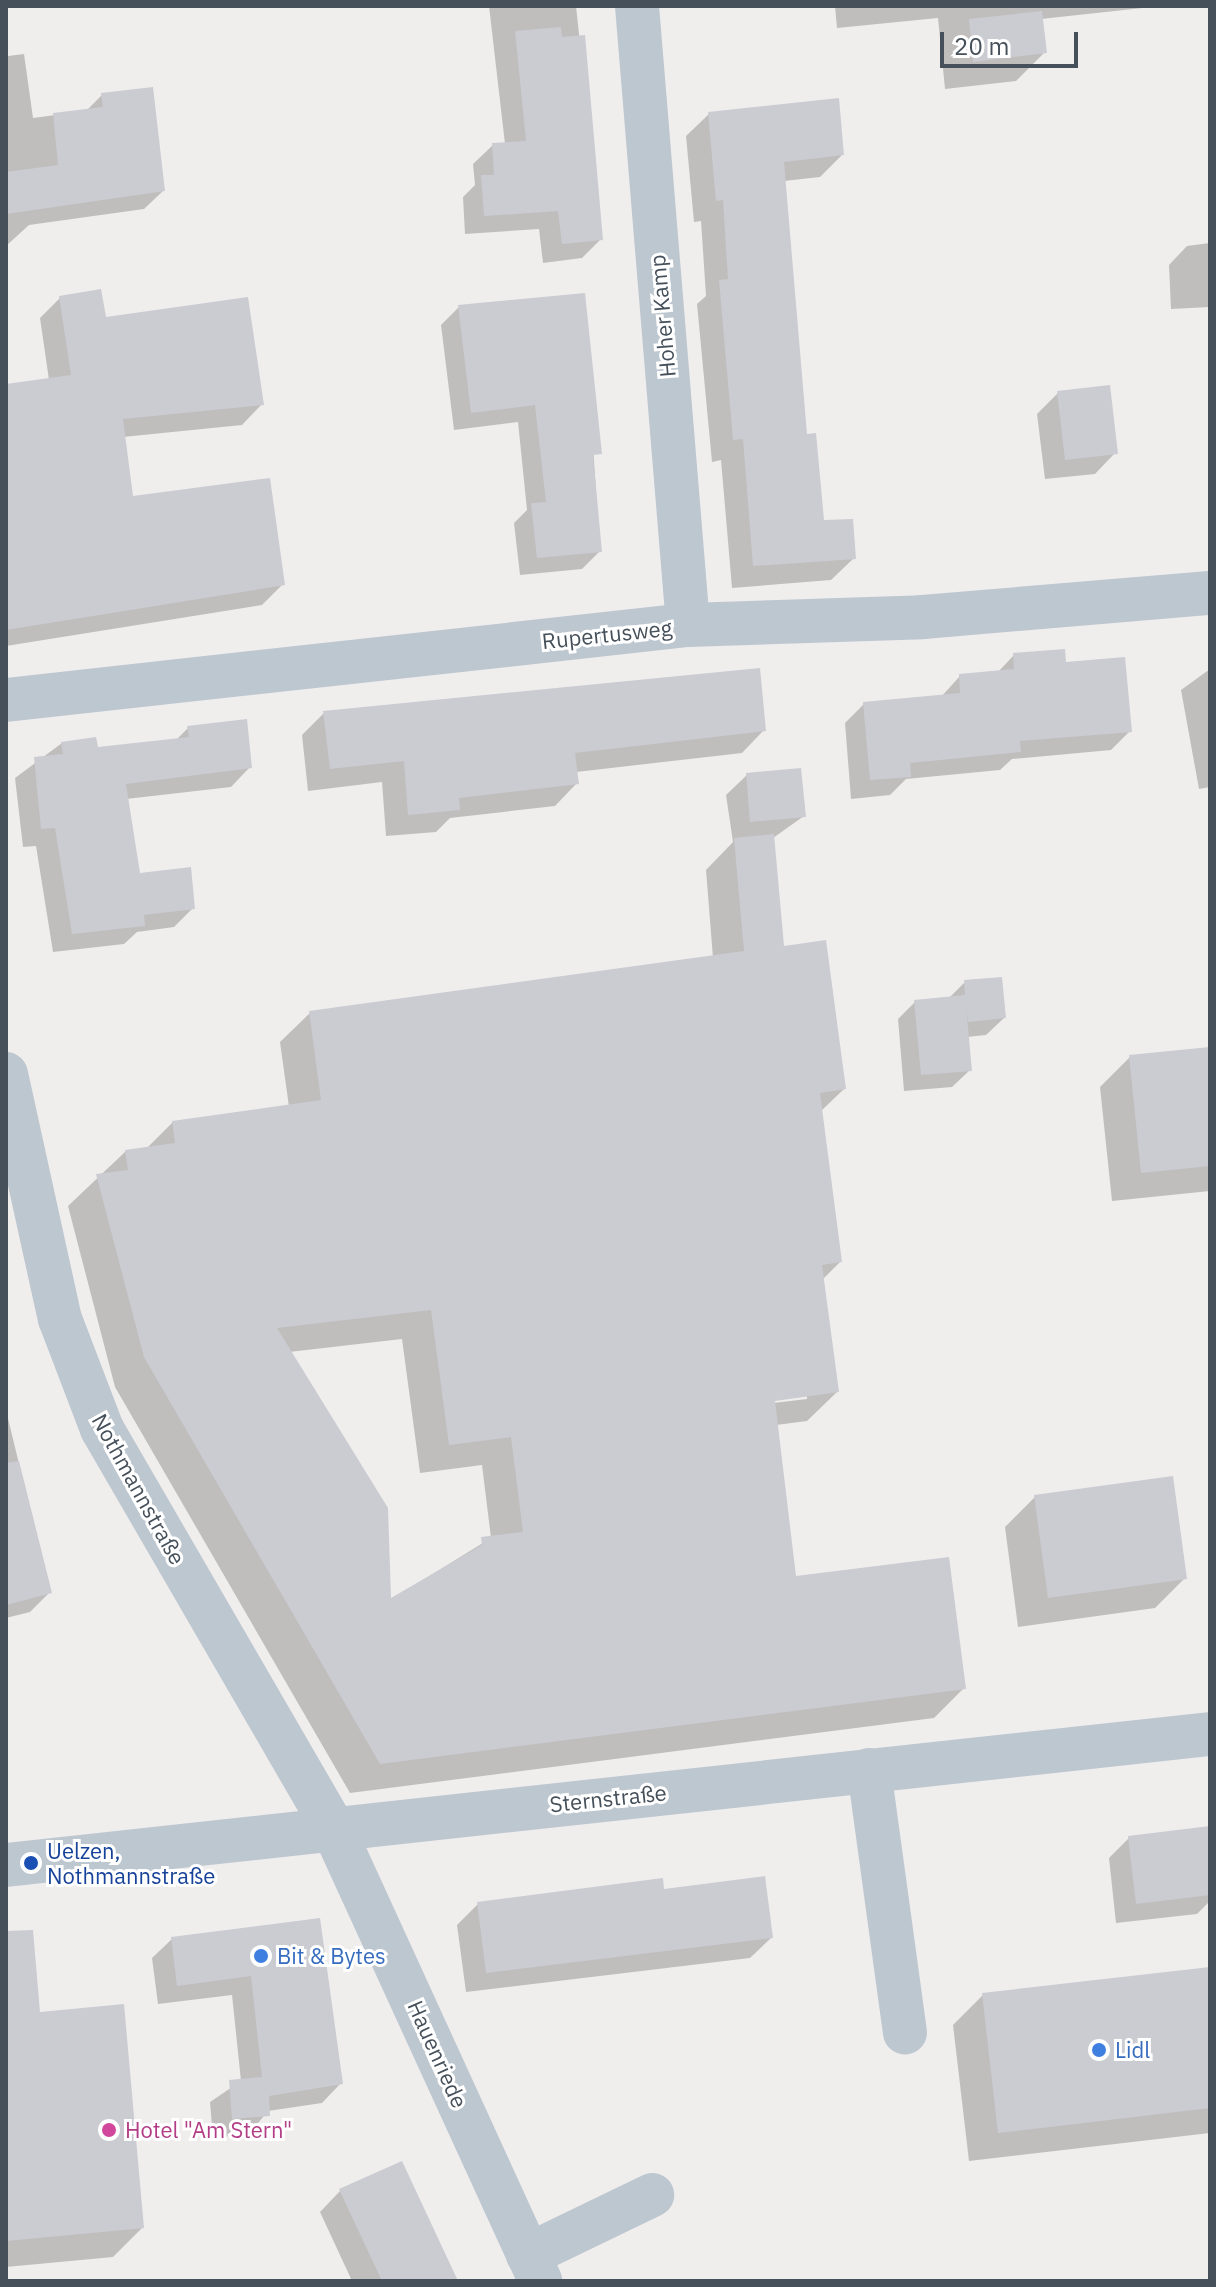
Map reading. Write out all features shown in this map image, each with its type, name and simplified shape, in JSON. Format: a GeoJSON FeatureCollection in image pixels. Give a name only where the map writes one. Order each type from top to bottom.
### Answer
{"type":"FeatureCollection","features":[{"type":"Feature","properties":{"kind":"street","name":"Hoher Kamp"},"geometry":{"type":"LineString","coordinates":[[637,6],[688,625]]}},
{"type":"Feature","properties":{"kind":"street","name":"Rupertusweg"},"geometry":{"type":"LineString","coordinates":[[6,700],[688,625],[923,617],[1210,593]]}},
{"type":"Feature","properties":{"kind":"street","name":"Nothmannstraße"},"geometry":{"type":"LineString","coordinates":[[6,1074],[60,1319],[102,1429],[333,1828]]}},
{"type":"Feature","properties":{"kind":"street","name":"Sternstraße"},"geometry":{"type":"LineString","coordinates":[[6,1865],[1210,1734]]}},
{"type":"Feature","properties":{"kind":"street"},"geometry":{"type":"LineString","coordinates":[[869,1770],[905,2033]]}},
{"type":"Feature","properties":{"kind":"street","name":"Hauenriede"},"geometry":{"type":"LineString","coordinates":[[333,1828],[534,2268]]}},
{"type":"Feature","properties":{"kind":"street"},"geometry":{"type":"LineString","coordinates":[[534,2268],[652,2195]]}},
{"type":"Feature","properties":{"kind":"building"},"geometry":{"type":"Polygon","coordinates":[[[1042,11],[1047,53],[973,62],[969,19],[1042,11]]]}},
{"type":"Feature","properties":{"kind":"building"},"geometry":{"type":"Polygon","coordinates":[[[561,27],[562,37],[585,35],[603,240],[562,244],[558,211],[484,216],[481,175],[494,175],[492,143],[526,141],[515,31],[561,27]]]}},
{"type":"Feature","properties":{"kind":"building"},"geometry":{"type":"Polygon","coordinates":[[[153,87],[165,191],[6,214],[6,172],[58,165],[53,113],[103,107],[101,93],[153,87]]]}},
{"type":"Feature","properties":{"kind":"building"},"geometry":{"type":"Polygon","coordinates":[[[839,98],[844,155],[784,162],[807,434],[816,433],[824,520],[853,519],[856,559],[753,566],[743,439],[733,440],[719,280],[728,279],[723,200],[716,201],[708,112],[839,98]]]}},
{"type":"Feature","properties":{"kind":"building"},"geometry":{"type":"Polygon","coordinates":[[[101,289],[106,317],[248,297],[264,405],[123,419],[133,496],[270,478],[285,585],[6,630],[6,384],[71,375],[59,296],[101,289]]]}},
{"type":"Feature","properties":{"kind":"building"},"geometry":{"type":"Polygon","coordinates":[[[585,293],[602,454],[593,455],[602,552],[537,558],[531,503],[546,502],[535,405],[471,413],[458,305],[585,293]]]}},
{"type":"Feature","properties":{"kind":"building"},"geometry":{"type":"Polygon","coordinates":[[[1110,385],[1118,454],[1065,460],[1057,391],[1110,385]]]}},
{"type":"Feature","properties":{"kind":"building"},"geometry":{"type":"Polygon","coordinates":[[[1065,649],[1066,662],[1125,657],[1132,732],[1020,741],[1021,752],[910,763],[911,777],[870,780],[863,702],[960,693],[959,674],[1014,669],[1013,653],[1065,649]]]}},
{"type":"Feature","properties":{"kind":"building"},"geometry":{"type":"Polygon","coordinates":[[[760,668],[766,731],[575,753],[579,784],[459,798],[460,810],[408,815],[404,761],[330,769],[323,711],[760,668]]]}},
{"type":"Feature","properties":{"kind":"building"},"geometry":{"type":"Polygon","coordinates":[[[247,719],[252,768],[126,784],[140,873],[191,867],[195,909],[144,915],[145,926],[72,934],[55,828],[41,829],[34,757],[63,754],[61,742],[96,737],[98,747],[189,737],[187,726],[247,719]]]}},
{"type":"Feature","properties":{"kind":"building"},"geometry":{"type":"Polygon","coordinates":[[[801,768],[806,817],[750,822],[746,773],[801,768]]]}},
{"type":"Feature","properties":{"kind":"building"},"geometry":{"type":"Polygon","coordinates":[[[774,834],[784,946],[826,940],[846,1089],[820,1093],[842,1262],[822,1265],[839,1392],[775,1401],[796,1576],[949,1557],[966,1689],[380,1764],[144,1357],[96,1174],[128,1170],[125,1150],[175,1143],[172,1121],[321,1100],[309,1011],[744,951],[734,838],[774,834]],[[431,1310],[277,1328],[388,1508],[391,1598],[482,1545],[481,1537],[523,1532],[511,1437],[449,1445],[431,1310]]]}},
{"type":"Feature","properties":{"kind":"building"},"geometry":{"type":"Polygon","coordinates":[[[1002,977],[1006,1018],[968,1022],[966,1006],[972,1071],[921,1075],[914,1000],[965,995],[964,980],[1002,977]]]}},
{"type":"Feature","properties":{"kind":"building"},"geometry":{"type":"Polygon","coordinates":[[[1210,1047],[1210,1166],[1141,1173],[1129,1055],[1210,1047]]]}},
{"type":"Feature","properties":{"kind":"building"},"geometry":{"type":"Polygon","coordinates":[[[19,1461],[52,1593],[6,1605],[6,1463],[19,1461]]]}},
{"type":"Feature","properties":{"kind":"building"},"geometry":{"type":"Polygon","coordinates":[[[1173,1476],[1187,1579],[1048,1598],[1034,1495],[1173,1476]]]}},
{"type":"Feature","properties":{"kind":"building"},"geometry":{"type":"Polygon","coordinates":[[[1210,1826],[1210,1895],[1136,1904],[1128,1836],[1210,1826]]]}},
{"type":"Feature","properties":{"kind":"building"},"geometry":{"type":"Polygon","coordinates":[[[765,1876],[773,1938],[486,1973],[477,1902],[663,1878],[664,1889],[765,1876]]]}},
{"type":"Feature","properties":{"kind":"building"},"geometry":{"type":"Polygon","coordinates":[[[320,1918],[343,2084],[269,2096],[270,2116],[232,2119],[229,2080],[262,2077],[251,1976],[177,1986],[171,1937],[320,1918]]]}},
{"type":"Feature","properties":{"kind":"building","name":"Hotel \"Am Stern\""},"geometry":{"type":"Polygon","coordinates":[[[33,1930],[40,2012],[124,2004],[144,2228],[6,2241],[6,1931],[33,1930]]]}},
{"type":"Feature","properties":{"kind":"building","name":"Lidl"},"geometry":{"type":"Polygon","coordinates":[[[1210,1967],[1210,2108],[998,2133],[982,1993],[1210,1967]]]}},
{"type":"Feature","properties":{"kind":"building"},"geometry":{"type":"Polygon","coordinates":[[[402,2161],[458,2281],[382,2281],[339,2189],[402,2161]]]}},
{"type":"Feature","properties":{"kind":"place","name":"Uelzen, Nothmannstraße"},"geometry":{"type":"Point","coordinates":[31,1863]}},
{"type":"Feature","properties":{"kind":"place","name":"Bit & Bytes"},"geometry":{"type":"Point","coordinates":[261,1956]}},
{"type":"Feature","properties":{"kind":"place","name":"Lidl"},"geometry":{"type":"Point","coordinates":[1099,2050]}},
{"type":"Feature","properties":{"kind":"place","name":"Hotel \"Am Stern\""},"geometry":{"type":"Point","coordinates":[109,2130]}}]}
